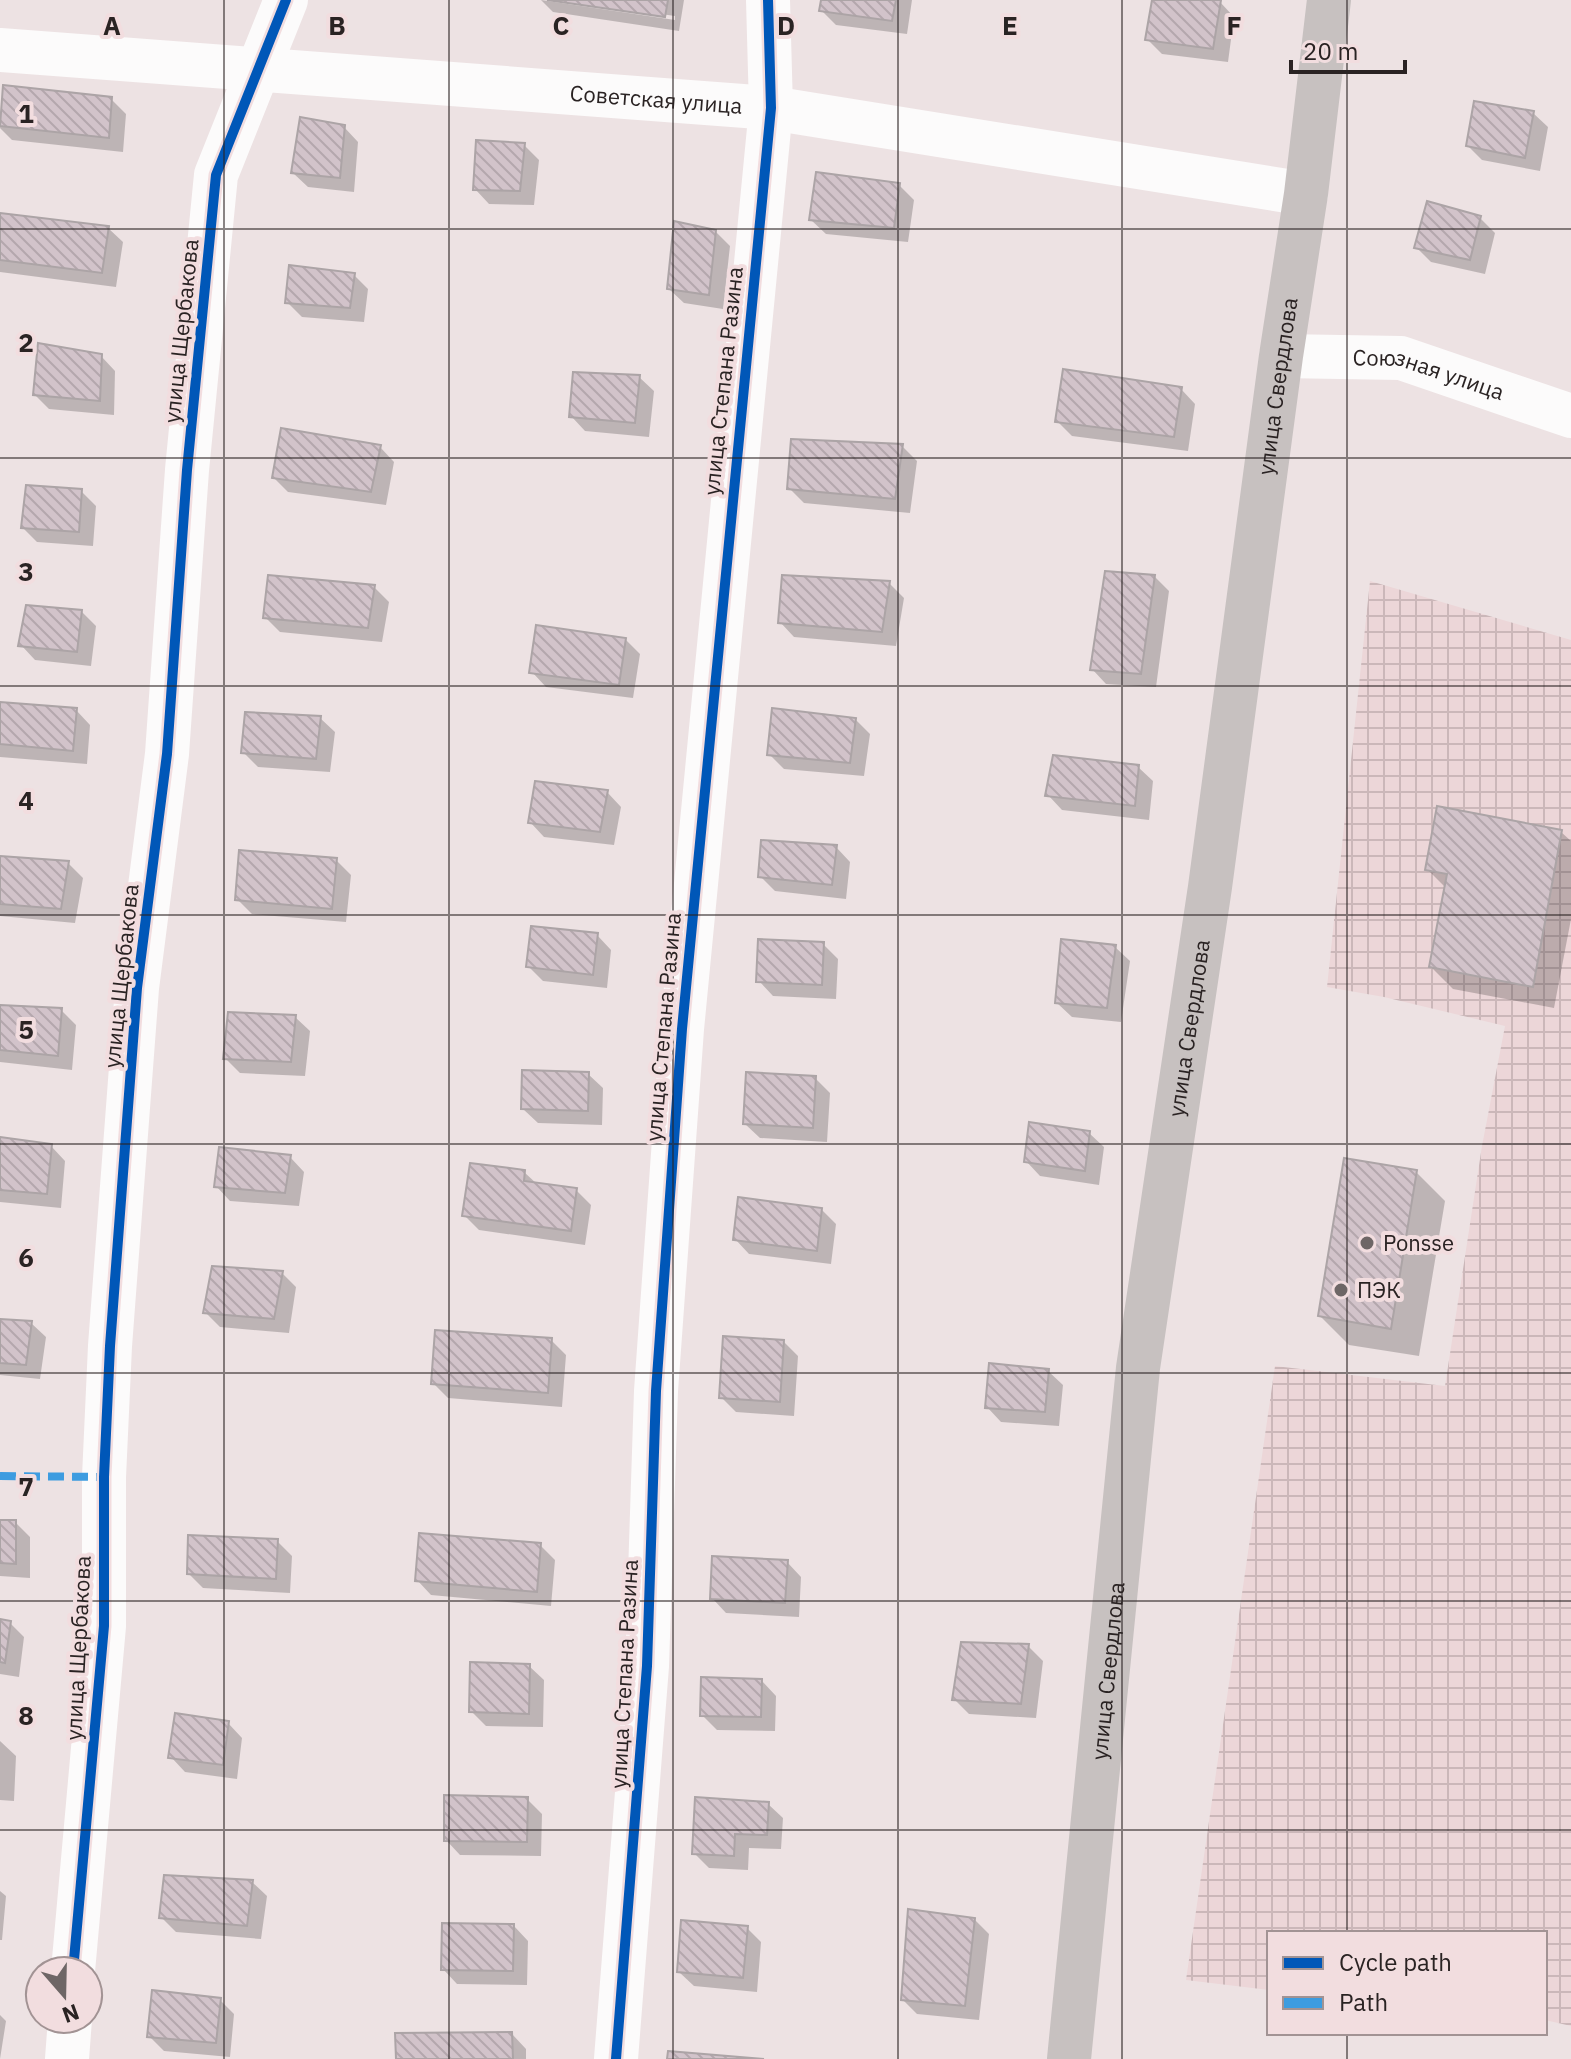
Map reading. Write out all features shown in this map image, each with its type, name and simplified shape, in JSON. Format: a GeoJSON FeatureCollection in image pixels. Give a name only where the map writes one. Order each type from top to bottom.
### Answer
{"type":"FeatureCollection","features":[{"type":"Feature","properties":{"kind":"main road","name":"улица Свердлова"},"geometry":{"type":"LineString","coordinates":[[1069,2059],[1138,1368],[1212,872],[1281,356],[1306,194],[1329,0]]}},
{"type":"Feature","properties":{"kind":"street","name":"улица Щербакова"},"geometry":{"type":"LineString","coordinates":[[74,1955],[104,1626],[104,1477],[109,1361],[137,988],[167,754],[189,455],[216,175],[286,0]]}},
{"type":"Feature","properties":{"kind":"street","name":"улица Степана Разина"},"geometry":{"type":"LineString","coordinates":[[616,2059],[647,1666],[656,1391],[682,1029],[771,108],[768,0]]}},
{"type":"Feature","properties":{"kind":"street","name":"Советская улица"},"geometry":{"type":"LineString","coordinates":[[0,50],[771,108],[1306,194]]}},
{"type":"Feature","properties":{"kind":"street","name":"Союзная улица"},"geometry":{"type":"LineString","coordinates":[[1281,356],[1401,358],[1571,416]]}},
{"type":"Feature","properties":{"kind":"street"},"geometry":{"type":"LineString","coordinates":[[67,2059],[69,2035]]}},
{"type":"Feature","properties":{"kind":"shaded area"},"geometry":{"type":"Polygon","coordinates":[[[1370,581],[1571,640],[1571,2026],[1547,2020],[1547,1931],[1267,1931],[1267,1990],[1186,1980],[1275,1366],[1445,1386],[1482,1146],[1505,1026],[1384,997],[1327,987],[1370,581]]]}},
{"type":"Feature","properties":{"kind":"building"},"geometry":{"type":"Polygon","coordinates":[[[547,0],[668,0],[665,17],[547,0]]]}},
{"type":"Feature","properties":{"kind":"building"},"geometry":{"type":"Polygon","coordinates":[[[821,0],[896,0],[892,21],[819,11],[821,0]]]}},
{"type":"Feature","properties":{"kind":"building"},"geometry":{"type":"Polygon","coordinates":[[[1152,0],[1221,0],[1213,49],[1145,40],[1152,0]]]}},
{"type":"Feature","properties":{"kind":"building"},"geometry":{"type":"Polygon","coordinates":[[[3,85],[112,97],[109,138],[0,126],[3,85]]]}},
{"type":"Feature","properties":{"kind":"building"},"geometry":{"type":"Polygon","coordinates":[[[1474,101],[1534,111],[1525,158],[1466,146],[1474,101]]]}},
{"type":"Feature","properties":{"kind":"building"},"geometry":{"type":"Polygon","coordinates":[[[300,117],[345,125],[340,178],[291,173],[300,117]]]}},
{"type":"Feature","properties":{"kind":"building"},"geometry":{"type":"Polygon","coordinates":[[[476,140],[525,143],[520,191],[473,190],[476,140]]]}},
{"type":"Feature","properties":{"kind":"building"},"geometry":{"type":"Polygon","coordinates":[[[816,172],[900,183],[894,228],[809,220],[816,172]]]}},
{"type":"Feature","properties":{"kind":"building"},"geometry":{"type":"Polygon","coordinates":[[[1427,201],[1481,216],[1470,260],[1414,248],[1427,201]]]}},
{"type":"Feature","properties":{"kind":"building"},"geometry":{"type":"Polygon","coordinates":[[[0,213],[109,226],[102,273],[0,260],[0,213]]]}},
{"type":"Feature","properties":{"kind":"building"},"geometry":{"type":"Polygon","coordinates":[[[674,221],[716,230],[709,295],[667,289],[674,221]]]}},
{"type":"Feature","properties":{"kind":"building"},"geometry":{"type":"Polygon","coordinates":[[[289,265],[355,273],[350,308],[285,303],[289,265]]]}},
{"type":"Feature","properties":{"kind":"building"},"geometry":{"type":"Polygon","coordinates":[[[38,343],[102,354],[100,401],[33,395],[38,343]]]}},
{"type":"Feature","properties":{"kind":"building"},"geometry":{"type":"Polygon","coordinates":[[[1063,369],[1182,387],[1174,437],[1055,422],[1063,369]]]}},
{"type":"Feature","properties":{"kind":"building"},"geometry":{"type":"Polygon","coordinates":[[[573,372],[640,375],[635,423],[569,417],[573,372]]]}},
{"type":"Feature","properties":{"kind":"building"},"geometry":{"type":"Polygon","coordinates":[[[281,428],[381,445],[371,492],[272,478],[281,428]]]}},
{"type":"Feature","properties":{"kind":"building"},"geometry":{"type":"Polygon","coordinates":[[[791,439],[903,444],[895,499],[787,489],[791,439]]]}},
{"type":"Feature","properties":{"kind":"building"},"geometry":{"type":"Polygon","coordinates":[[[26,485],[82,489],[79,532],[21,528],[26,485]]]}},
{"type":"Feature","properties":{"kind":"building"},"geometry":{"type":"Polygon","coordinates":[[[1105,571],[1155,575],[1141,674],[1090,670],[1105,571]]]}},
{"type":"Feature","properties":{"kind":"building"},"geometry":{"type":"Polygon","coordinates":[[[268,575],[375,585],[368,628],[263,618],[268,575]]]}},
{"type":"Feature","properties":{"kind":"building"},"geometry":{"type":"Polygon","coordinates":[[[782,575],[890,581],[882,632],[778,623],[782,575]]]}},
{"type":"Feature","properties":{"kind":"building"},"geometry":{"type":"Polygon","coordinates":[[[26,605],[82,610],[77,652],[18,646],[26,605]]]}},
{"type":"Feature","properties":{"kind":"building"},"geometry":{"type":"Polygon","coordinates":[[[536,625],[626,638],[619,685],[529,673],[536,625]]]}},
{"type":"Feature","properties":{"kind":"building"},"geometry":{"type":"Polygon","coordinates":[[[0,702],[77,708],[73,751],[0,744],[0,702]]]}},
{"type":"Feature","properties":{"kind":"building"},"geometry":{"type":"Polygon","coordinates":[[[772,708],[856,718],[850,763],[767,755],[772,708]]]}},
{"type":"Feature","properties":{"kind":"building"},"geometry":{"type":"Polygon","coordinates":[[[245,712],[321,716],[316,759],[241,753],[245,712]]]}},
{"type":"Feature","properties":{"kind":"building"},"geometry":{"type":"Polygon","coordinates":[[[1053,755],[1139,765],[1135,806],[1045,796],[1053,755]]]}},
{"type":"Feature","properties":{"kind":"building"},"geometry":{"type":"Polygon","coordinates":[[[535,781],[608,790],[600,832],[528,823],[535,781]]]}},
{"type":"Feature","properties":{"kind":"building"},"geometry":{"type":"Polygon","coordinates":[[[1437,806],[1562,830],[1533,987],[1429,967],[1447,874],[1425,870],[1437,806]]]}},
{"type":"Feature","properties":{"kind":"building"},"geometry":{"type":"Polygon","coordinates":[[[761,840],[837,845],[832,885],[758,877],[761,840]]]}},
{"type":"Feature","properties":{"kind":"building"},"geometry":{"type":"Polygon","coordinates":[[[239,850],[337,858],[332,909],[235,900],[239,850]]]}},
{"type":"Feature","properties":{"kind":"building"},"geometry":{"type":"Polygon","coordinates":[[[0,856],[69,861],[61,909],[0,904],[0,856]]]}},
{"type":"Feature","properties":{"kind":"building"},"geometry":{"type":"Polygon","coordinates":[[[531,926],[598,933],[593,975],[526,967],[531,926]]]}},
{"type":"Feature","properties":{"kind":"building"},"geometry":{"type":"Polygon","coordinates":[[[758,939],[824,942],[822,985],[756,982],[758,939]]]}},
{"type":"Feature","properties":{"kind":"building"},"geometry":{"type":"Polygon","coordinates":[[[1061,939],[1116,945],[1107,1008],[1055,1003],[1061,939]]]}},
{"type":"Feature","properties":{"kind":"building"},"geometry":{"type":"Polygon","coordinates":[[[0,1005],[62,1008],[58,1056],[0,1050],[0,1005]]]}},
{"type":"Feature","properties":{"kind":"building"},"geometry":{"type":"Polygon","coordinates":[[[228,1012],[296,1015],[291,1062],[223,1059],[228,1012]]]}},
{"type":"Feature","properties":{"kind":"building"},"geometry":{"type":"Polygon","coordinates":[[[522,1070],[589,1072],[588,1111],[521,1109],[522,1070]]]}},
{"type":"Feature","properties":{"kind":"building"},"geometry":{"type":"Polygon","coordinates":[[[746,1072],[816,1076],[813,1128],[743,1124],[746,1072]]]}},
{"type":"Feature","properties":{"kind":"building"},"geometry":{"type":"Polygon","coordinates":[[[1029,1122],[1090,1131],[1085,1171],[1024,1162],[1029,1122]]]}},
{"type":"Feature","properties":{"kind":"building"},"geometry":{"type":"Polygon","coordinates":[[[0,1137],[52,1144],[47,1194],[0,1190],[0,1137]]]}},
{"type":"Feature","properties":{"kind":"building"},"geometry":{"type":"Polygon","coordinates":[[[219,1147],[291,1155],[285,1193],[214,1187],[219,1147]]]}},
{"type":"Feature","properties":{"kind":"building","name":"Ponsse"},"geometry":{"type":"Polygon","coordinates":[[[1344,1158],[1417,1170],[1391,1329],[1318,1316],[1344,1158]]]}},
{"type":"Feature","properties":{"kind":"building"},"geometry":{"type":"Polygon","coordinates":[[[470,1163],[525,1170],[524,1181],[577,1188],[571,1231],[462,1216],[470,1163]]]}},
{"type":"Feature","properties":{"kind":"building"},"geometry":{"type":"Polygon","coordinates":[[[738,1197],[822,1208],[817,1251],[733,1240],[738,1197]]]}},
{"type":"Feature","properties":{"kind":"building"},"geometry":{"type":"Polygon","coordinates":[[[212,1266],[283,1271],[274,1319],[203,1313],[212,1266]]]}},
{"type":"Feature","properties":{"kind":"building"},"geometry":{"type":"Polygon","coordinates":[[[0,1319],[32,1321],[26,1365],[0,1363],[0,1319]]]}},
{"type":"Feature","properties":{"kind":"building"},"geometry":{"type":"Polygon","coordinates":[[[435,1330],[552,1338],[548,1393],[431,1384],[435,1330]]]}},
{"type":"Feature","properties":{"kind":"building"},"geometry":{"type":"Polygon","coordinates":[[[723,1336],[784,1340],[780,1402],[719,1398],[723,1336]]]}},
{"type":"Feature","properties":{"kind":"building"},"geometry":{"type":"Polygon","coordinates":[[[989,1363],[1049,1369],[1045,1412],[985,1408],[989,1363]]]}},
{"type":"Feature","properties":{"kind":"building"},"geometry":{"type":"Polygon","coordinates":[[[0,1520],[16,1520],[16,1564],[0,1563],[0,1520]]]}},
{"type":"Feature","properties":{"kind":"building"},"geometry":{"type":"Polygon","coordinates":[[[419,1533],[541,1543],[537,1592],[415,1581],[419,1533]]]}},
{"type":"Feature","properties":{"kind":"building"},"geometry":{"type":"Polygon","coordinates":[[[188,1535],[278,1539],[276,1579],[187,1574],[188,1535]]]}},
{"type":"Feature","properties":{"kind":"building"},"geometry":{"type":"Polygon","coordinates":[[[712,1556],[788,1560],[785,1603],[710,1599],[712,1556]]]}},
{"type":"Feature","properties":{"kind":"building"},"geometry":{"type":"Polygon","coordinates":[[[0,1619],[11,1621],[5,1663],[0,1662],[0,1619]]]}},
{"type":"Feature","properties":{"kind":"building"},"geometry":{"type":"Polygon","coordinates":[[[961,1642],[1029,1644],[1021,1704],[952,1700],[961,1642]]]}},
{"type":"Feature","properties":{"kind":"building"},"geometry":{"type":"Polygon","coordinates":[[[470,1662],[530,1664],[529,1714],[469,1712],[470,1662]]]}},
{"type":"Feature","properties":{"kind":"building"},"geometry":{"type":"Polygon","coordinates":[[[701,1677],[762,1679],[761,1717],[700,1716],[701,1677]]]}},
{"type":"Feature","properties":{"kind":"building"},"geometry":{"type":"Polygon","coordinates":[[[175,1713],[229,1721],[223,1765],[168,1758],[175,1713]]]}},
{"type":"Feature","properties":{"kind":"building"},"geometry":{"type":"Polygon","coordinates":[[[444,1795],[528,1797],[527,1842],[444,1841],[444,1795]]]}},
{"type":"Feature","properties":{"kind":"building"},"geometry":{"type":"Polygon","coordinates":[[[695,1797],[769,1802],[767,1835],[735,1834],[734,1856],[692,1854],[695,1797]]]}},
{"type":"Feature","properties":{"kind":"building"},"geometry":{"type":"Polygon","coordinates":[[[164,1875],[253,1880],[247,1926],[159,1918],[164,1875]]]}},
{"type":"Feature","properties":{"kind":"building"},"geometry":{"type":"Polygon","coordinates":[[[908,1909],[975,1918],[965,2006],[901,2000],[908,1909]]]}},
{"type":"Feature","properties":{"kind":"building"},"geometry":{"type":"Polygon","coordinates":[[[681,1920],[748,1926],[743,1978],[677,1972],[681,1920]]]}},
{"type":"Feature","properties":{"kind":"building"},"geometry":{"type":"Polygon","coordinates":[[[442,1923],[514,1924],[513,1971],[441,1970],[442,1923]]]}},
{"type":"Feature","properties":{"kind":"building"},"geometry":{"type":"Polygon","coordinates":[[[152,1990],[221,1998],[216,2043],[147,2037],[152,1990]]]}},
{"type":"Feature","properties":{"kind":"building"},"geometry":{"type":"Polygon","coordinates":[[[512,2032],[513,2059],[396,2059],[395,2033],[512,2032]]]}},
{"type":"Feature","properties":{"kind":"building"},"geometry":{"type":"Polygon","coordinates":[[[668,2051],[764,2059],[667,2059],[668,2051]]]}},
{"type":"Feature","properties":{"kind":"marked path"},"geometry":{"type":"LineString","coordinates":[[0,1476],[104,1477]]}},
{"type":"Feature","properties":{"kind":"cycle path"},"geometry":{"type":"LineString","coordinates":[[74,1955],[104,1626],[104,1477],[110,1346],[137,988],[167,754],[187,470],[216,175],[286,0]]}},
{"type":"Feature","properties":{"kind":"cycle path"},"geometry":{"type":"LineString","coordinates":[[616,2059],[647,1666],[656,1391],[682,1029],[771,108],[768,0]]}},
{"type":"Feature","properties":{"kind":"place","name":"Ponsse"},"geometry":{"type":"Point","coordinates":[1367,1243]}},
{"type":"Feature","properties":{"kind":"place","name":"ПЭК"},"geometry":{"type":"Point","coordinates":[1341,1290]}}]}
